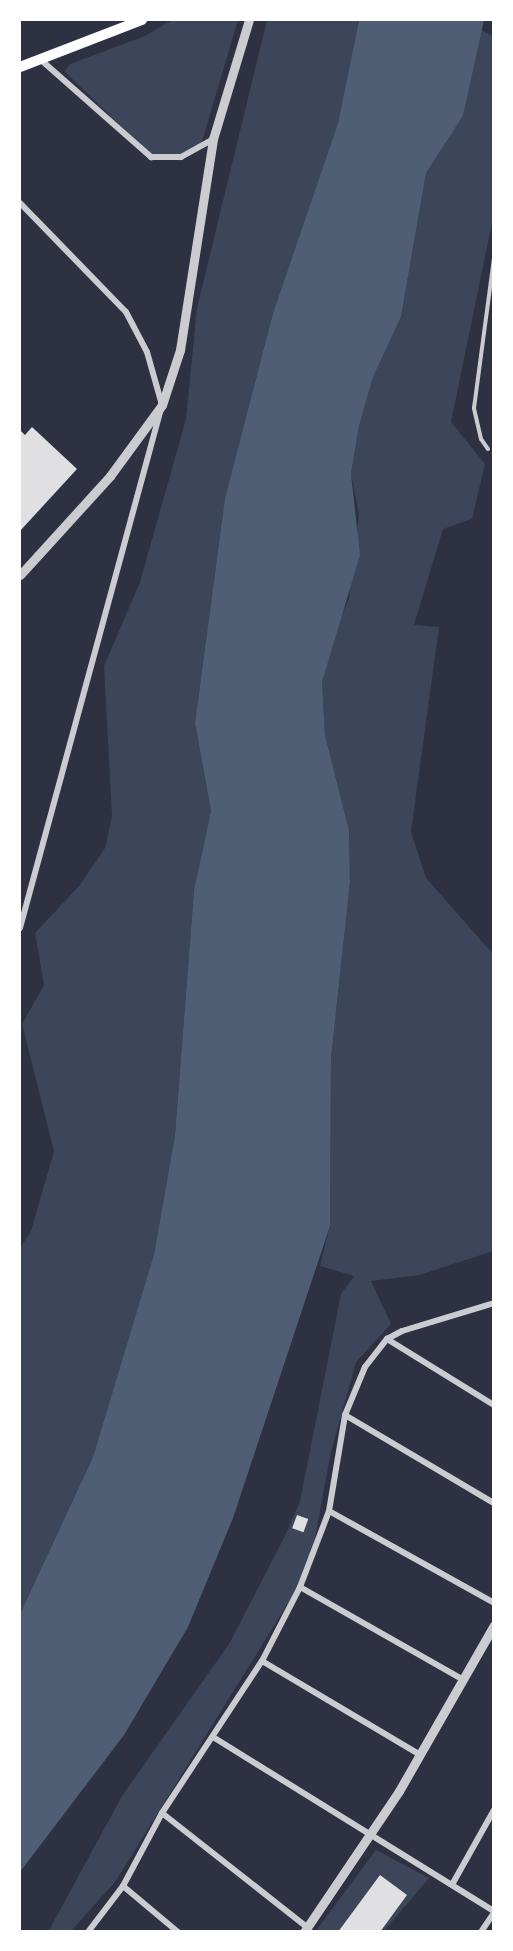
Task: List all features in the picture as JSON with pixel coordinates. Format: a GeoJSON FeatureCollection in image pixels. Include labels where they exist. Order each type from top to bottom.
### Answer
{"type":"FeatureCollection","features":[{"type":"Feature","properties":{"kind":"main road"},"geometry":{"type":"LineString","coordinates":[[20,67],[142,20]]}},
{"type":"Feature","properties":{"kind":"street"},"geometry":{"type":"LineString","coordinates":[[20,928],[162,405],[180,350],[213,139],[249,20]]}},
{"type":"Feature","properties":{"kind":"street"},"geometry":{"type":"LineString","coordinates":[[41,60],[151,157],[182,157],[213,139]]}},
{"type":"Feature","properties":{"kind":"street"},"geometry":{"type":"LineString","coordinates":[[20,203],[126,312],[147,352],[162,405]]}},
{"type":"Feature","properties":{"kind":"street"},"geometry":{"type":"LineString","coordinates":[[20,575],[110,476],[162,405]]}},
{"type":"Feature","properties":{"kind":"street"},"geometry":{"type":"LineString","coordinates":[[88,1932],[123,1886],[162,1813],[262,1661],[300,1587],[329,1511],[345,1415],[365,1367],[387,1339],[494,1303]]}},
{"type":"Feature","properties":{"kind":"street"},"geometry":{"type":"LineString","coordinates":[[387,1339],[494,1405]]}},
{"type":"Feature","properties":{"kind":"street"},"geometry":{"type":"LineString","coordinates":[[345,1415],[494,1503]]}},
{"type":"Feature","properties":{"kind":"street"},"geometry":{"type":"LineString","coordinates":[[329,1511],[494,1603]]}},
{"type":"Feature","properties":{"kind":"street"},"geometry":{"type":"LineString","coordinates":[[300,1587],[465,1681]]}},
{"type":"Feature","properties":{"kind":"street"},"geometry":{"type":"LineString","coordinates":[[162,1813],[305,1929],[420,1755],[465,1681],[494,1625]]}},
{"type":"Feature","properties":{"kind":"street"},"geometry":{"type":"LineString","coordinates":[[262,1661],[420,1755]]}},
{"type":"Feature","properties":{"kind":"street"},"geometry":{"type":"LineString","coordinates":[[213,1737],[367,1837],[453,1883],[494,1912],[481,1932]]}},
{"type":"Feature","properties":{"kind":"street"},"geometry":{"type":"LineString","coordinates":[[453,1883],[494,1810]]}},
{"type":"Feature","properties":{"kind":"street"},"geometry":{"type":"LineString","coordinates":[[123,1886],[178,1932]]}},
{"type":"Feature","properties":{"kind":"lane"},"geometry":{"type":"LineString","coordinates":[[488,449],[480,439],[474,408],[494,259]]}},
{"type":"Feature","properties":{"kind":"shaded area"},"geometry":{"type":"Polygon","coordinates":[[[172,20],[238,20],[201,145],[187,155],[152,156],[65,72],[70,64],[145,36],[172,20]]]}},
{"type":"Feature","properties":{"kind":"shaded area"},"geometry":{"type":"Polygon","coordinates":[[[267,20],[359,20],[338,123],[273,313],[225,498],[195,723],[211,811],[194,890],[175,1135],[154,1254],[93,1457],[20,1614],[20,1248],[31,1231],[54,1151],[22,1024],[44,985],[35,933],[80,885],[105,848],[112,816],[104,666],[140,582],[186,419],[197,308],[267,20]]]}},
{"type":"Feature","properties":{"kind":"shaded area"},"geometry":{"type":"Polygon","coordinates":[[[359,20],[484,20],[463,116],[426,173],[401,317],[373,377],[359,426],[351,474],[360,555],[322,682],[325,735],[349,830],[350,882],[331,1059],[330,1226],[233,1518],[188,1627],[124,1735],[20,1872],[20,1614],[93,1457],[154,1254],[175,1135],[194,890],[211,811],[195,723],[225,498],[273,313],[338,123],[359,20]]]}},
{"type":"Feature","properties":{"kind":"shaded area"},"geometry":{"type":"Polygon","coordinates":[[[481,30],[493,36],[493,218],[451,422],[485,464],[472,519],[443,529],[414,625],[439,627],[411,832],[426,878],[493,954],[493,1251],[420,1275],[371,1281],[391,1324],[356,1362],[331,1452],[312,1554],[290,1600],[115,1882],[71,1931],[48,1932],[122,1796],[229,1644],[286,1534],[300,1501],[341,1294],[354,1276],[320,1266],[330,1226],[331,1059],[350,882],[349,830],[325,735],[322,682],[331,638],[349,599],[359,514],[351,474],[359,426],[373,377],[401,317],[426,173],[463,116],[481,30]]]}},
{"type":"Feature","properties":{"kind":"shaded area"},"geometry":{"type":"Polygon","coordinates":[[[376,1850],[429,1878],[384,1931],[315,1932],[376,1850]]]}},
{"type":"Feature","properties":{"kind":"building"},"geometry":{"type":"Polygon","coordinates":[[[32,427],[77,469],[20,531],[20,430],[25,435],[32,427]]]}},
{"type":"Feature","properties":{"kind":"building"},"geometry":{"type":"Polygon","coordinates":[[[297,1515],[308,1519],[303,1532],[292,1528],[297,1515]]]}},
{"type":"Feature","properties":{"kind":"building"},"geometry":{"type":"Polygon","coordinates":[[[380,1875],[407,1895],[380,1932],[338,1932],[380,1875]]]}}]}
